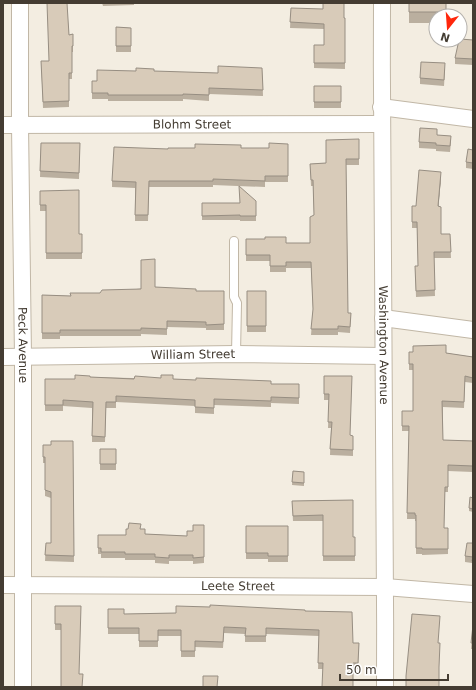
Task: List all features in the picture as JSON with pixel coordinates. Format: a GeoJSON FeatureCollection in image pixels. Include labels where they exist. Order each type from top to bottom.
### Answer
{"type":"FeatureCollection","features":[{"type":"Feature","properties":{"kind":"street","name":"Peck Avenue"},"geometry":{"type":"LineString","coordinates":[[20,3],[23,356],[22,687]]}},
{"type":"Feature","properties":{"kind":"street","name":"Washington Avenue"},"geometry":{"type":"LineString","coordinates":[[382,3],[381,107],[385,687]]}},
{"type":"Feature","properties":{"kind":"street"},"geometry":{"type":"LineString","coordinates":[[381,107],[473,119]]}},
{"type":"Feature","properties":{"kind":"street","name":"Blohm Street"},"geometry":{"type":"LineString","coordinates":[[3,125],[382,124]]}},
{"type":"Feature","properties":{"kind":"street"},"geometry":{"type":"LineString","coordinates":[[383,318],[473,330]]}},
{"type":"Feature","properties":{"kind":"street","name":"William Street"},"geometry":{"type":"LineString","coordinates":[[3,357],[236,354],[383,356]]}},
{"type":"Feature","properties":{"kind":"street","name":"Leete Street"},"geometry":{"type":"LineString","coordinates":[[3,585],[385,587],[473,594]]}},
{"type":"Feature","properties":{"kind":"lane"},"geometry":{"type":"LineString","coordinates":[[234,241],[234,297],[237,303],[236,354]]}},
{"type":"Feature","properties":{"kind":"building"},"geometry":{"type":"Polygon","coordinates":[[[47,3],[67,3],[69,35],[73,34],[72,73],[69,73],[69,101],[43,102],[41,61],[49,61],[47,3]]]}},
{"type":"Feature","properties":{"kind":"building"},"geometry":{"type":"Polygon","coordinates":[[[323,3],[344,3],[345,63],[314,63],[314,45],[324,45],[324,24],[290,22],[291,8],[323,9],[323,3]]]}},
{"type":"Feature","properties":{"kind":"building"},"geometry":{"type":"Polygon","coordinates":[[[409,3],[446,3],[446,8],[428,8],[428,12],[409,12],[409,3]]]}},
{"type":"Feature","properties":{"kind":"building"},"geometry":{"type":"Polygon","coordinates":[[[116,27],[131,28],[131,46],[116,46],[116,27]]]}},
{"type":"Feature","properties":{"kind":"building"},"geometry":{"type":"Polygon","coordinates":[[[468,40],[473,40],[473,59],[455,58],[457,48],[468,48],[468,40]]]}},
{"type":"Feature","properties":{"kind":"building"},"geometry":{"type":"Polygon","coordinates":[[[421,62],[445,63],[444,80],[420,78],[421,62]]]}},
{"type":"Feature","properties":{"kind":"building"},"geometry":{"type":"Polygon","coordinates":[[[218,66],[262,68],[263,90],[209,88],[209,95],[108,95],[108,93],[92,93],[92,81],[97,81],[97,70],[136,71],[136,68],[154,69],[154,71],[218,73],[218,66]]]}},
{"type":"Feature","properties":{"kind":"building"},"geometry":{"type":"Polygon","coordinates":[[[314,86],[341,86],[341,102],[314,102],[314,86]]]}},
{"type":"Feature","properties":{"kind":"building"},"geometry":{"type":"Polygon","coordinates":[[[420,128],[437,129],[437,135],[451,136],[450,146],[419,142],[420,128]]]}},
{"type":"Feature","properties":{"kind":"building"},"geometry":{"type":"Polygon","coordinates":[[[359,139],[359,159],[346,159],[348,313],[351,313],[350,327],[338,326],[338,329],[311,329],[313,309],[311,262],[286,262],[286,266],[270,266],[270,255],[246,255],[246,239],[286,237],[286,243],[310,243],[310,217],[314,215],[313,180],[311,180],[310,164],[326,163],[326,140],[359,139]]]}},
{"type":"Feature","properties":{"kind":"building"},"geometry":{"type":"Polygon","coordinates":[[[41,143],[80,143],[79,173],[40,171],[41,143]]]}},
{"type":"Feature","properties":{"kind":"building"},"geometry":{"type":"Polygon","coordinates":[[[269,143],[288,144],[288,176],[265,176],[265,181],[213,179],[213,181],[149,181],[148,215],[135,215],[136,182],[112,181],[114,147],[168,149],[195,148],[195,144],[241,145],[241,148],[269,148],[269,143]]]}},
{"type":"Feature","properties":{"kind":"building"},"geometry":{"type":"Polygon","coordinates":[[[468,149],[473,150],[473,163],[466,162],[468,149]]]}},
{"type":"Feature","properties":{"kind":"building"},"geometry":{"type":"Polygon","coordinates":[[[419,170],[441,172],[438,206],[441,207],[441,234],[450,234],[451,252],[434,252],[435,290],[416,291],[415,266],[418,266],[417,222],[412,222],[412,206],[416,206],[419,170]]]}},
{"type":"Feature","properties":{"kind":"building"},"geometry":{"type":"Polygon","coordinates":[[[239,186],[256,201],[256,216],[202,216],[202,203],[240,203],[239,186]]]}},
{"type":"Feature","properties":{"kind":"building"},"geometry":{"type":"Polygon","coordinates":[[[79,190],[79,234],[82,234],[82,253],[46,253],[46,205],[40,205],[40,191],[79,190]]]}},
{"type":"Feature","properties":{"kind":"building"},"geometry":{"type":"Polygon","coordinates":[[[155,259],[155,287],[196,289],[196,291],[224,291],[224,324],[206,325],[206,322],[167,321],[167,329],[141,328],[141,330],[60,330],[60,333],[42,333],[42,295],[71,296],[70,293],[100,293],[102,290],[141,289],[141,260],[155,259]]]}},
{"type":"Feature","properties":{"kind":"building"},"geometry":{"type":"Polygon","coordinates":[[[247,291],[266,291],[266,326],[247,326],[247,291]]]}},
{"type":"Feature","properties":{"kind":"building"},"geometry":{"type":"Polygon","coordinates":[[[446,345],[446,353],[473,357],[473,378],[465,376],[464,402],[442,401],[443,440],[473,441],[473,466],[448,465],[448,487],[445,487],[444,528],[448,528],[448,549],[422,549],[416,548],[416,515],[415,513],[407,513],[409,426],[402,426],[402,411],[413,411],[413,364],[409,364],[409,352],[413,352],[413,346],[446,345]]]}},
{"type":"Feature","properties":{"kind":"building"},"geometry":{"type":"Polygon","coordinates":[[[75,375],[134,379],[135,376],[161,378],[161,375],[173,375],[173,379],[196,380],[196,378],[271,381],[271,384],[299,384],[299,398],[271,397],[271,401],[214,399],[214,408],[195,407],[195,400],[116,396],[116,402],[106,402],[105,437],[92,436],[93,402],[63,400],[63,405],[45,405],[45,379],[75,379],[75,375]]]}},
{"type":"Feature","properties":{"kind":"building"},"geometry":{"type":"Polygon","coordinates":[[[324,376],[352,376],[350,435],[353,436],[353,450],[330,449],[332,422],[328,422],[329,394],[324,394],[324,376]]]}},
{"type":"Feature","properties":{"kind":"building"},"geometry":{"type":"Polygon","coordinates":[[[51,441],[73,441],[74,556],[45,555],[46,543],[51,543],[51,492],[45,490],[45,457],[43,457],[43,445],[51,445],[51,441]]]}},
{"type":"Feature","properties":{"kind":"building"},"geometry":{"type":"Polygon","coordinates":[[[100,449],[116,449],[116,464],[100,464],[100,449]]]}},
{"type":"Feature","properties":{"kind":"building"},"geometry":{"type":"Polygon","coordinates":[[[293,471],[304,472],[304,483],[292,482],[293,471]]]}},
{"type":"Feature","properties":{"kind":"building"},"geometry":{"type":"Polygon","coordinates":[[[470,497],[473,498],[473,509],[469,508],[470,497]]]}},
{"type":"Feature","properties":{"kind":"building"},"geometry":{"type":"Polygon","coordinates":[[[353,500],[353,537],[355,537],[355,556],[323,556],[323,515],[293,516],[292,501],[353,500]]]}},
{"type":"Feature","properties":{"kind":"building"},"geometry":{"type":"Polygon","coordinates":[[[129,523],[141,524],[140,529],[145,529],[145,534],[187,536],[187,531],[193,531],[193,525],[204,525],[204,557],[193,558],[193,555],[169,555],[169,558],[155,557],[155,554],[101,552],[101,548],[98,548],[98,535],[126,535],[126,529],[128,529],[129,523]]]}},
{"type":"Feature","properties":{"kind":"building"},"geometry":{"type":"Polygon","coordinates":[[[246,526],[288,526],[288,556],[268,556],[268,553],[246,553],[246,526]]]}},
{"type":"Feature","properties":{"kind":"building"},"geometry":{"type":"Polygon","coordinates":[[[467,543],[473,543],[473,557],[465,556],[467,543]]]}},
{"type":"Feature","properties":{"kind":"building"},"geometry":{"type":"Polygon","coordinates":[[[210,605],[305,611],[352,612],[353,643],[359,643],[358,663],[353,663],[353,687],[322,687],[323,663],[318,663],[319,630],[266,628],[266,636],[245,636],[246,628],[224,627],[223,642],[195,641],[195,651],[181,651],[181,630],[158,630],[158,641],[139,641],[139,628],[108,628],[108,609],[124,609],[124,614],[176,613],[176,606],[210,607],[210,605]]]}},
{"type":"Feature","properties":{"kind":"building"},"geometry":{"type":"Polygon","coordinates":[[[55,606],[81,606],[79,674],[83,674],[82,687],[61,687],[61,624],[55,624],[55,606]]]}},
{"type":"Feature","properties":{"kind":"building"},"geometry":{"type":"Polygon","coordinates":[[[412,614],[440,616],[438,643],[440,643],[439,687],[406,687],[412,614]]]}},
{"type":"Feature","properties":{"kind":"building"},"geometry":{"type":"Polygon","coordinates":[[[473,625],[473,643],[471,643],[473,625]]]}},
{"type":"Feature","properties":{"kind":"building"},"geometry":{"type":"Polygon","coordinates":[[[203,676],[218,676],[217,687],[203,687],[203,676]]]}}]}
